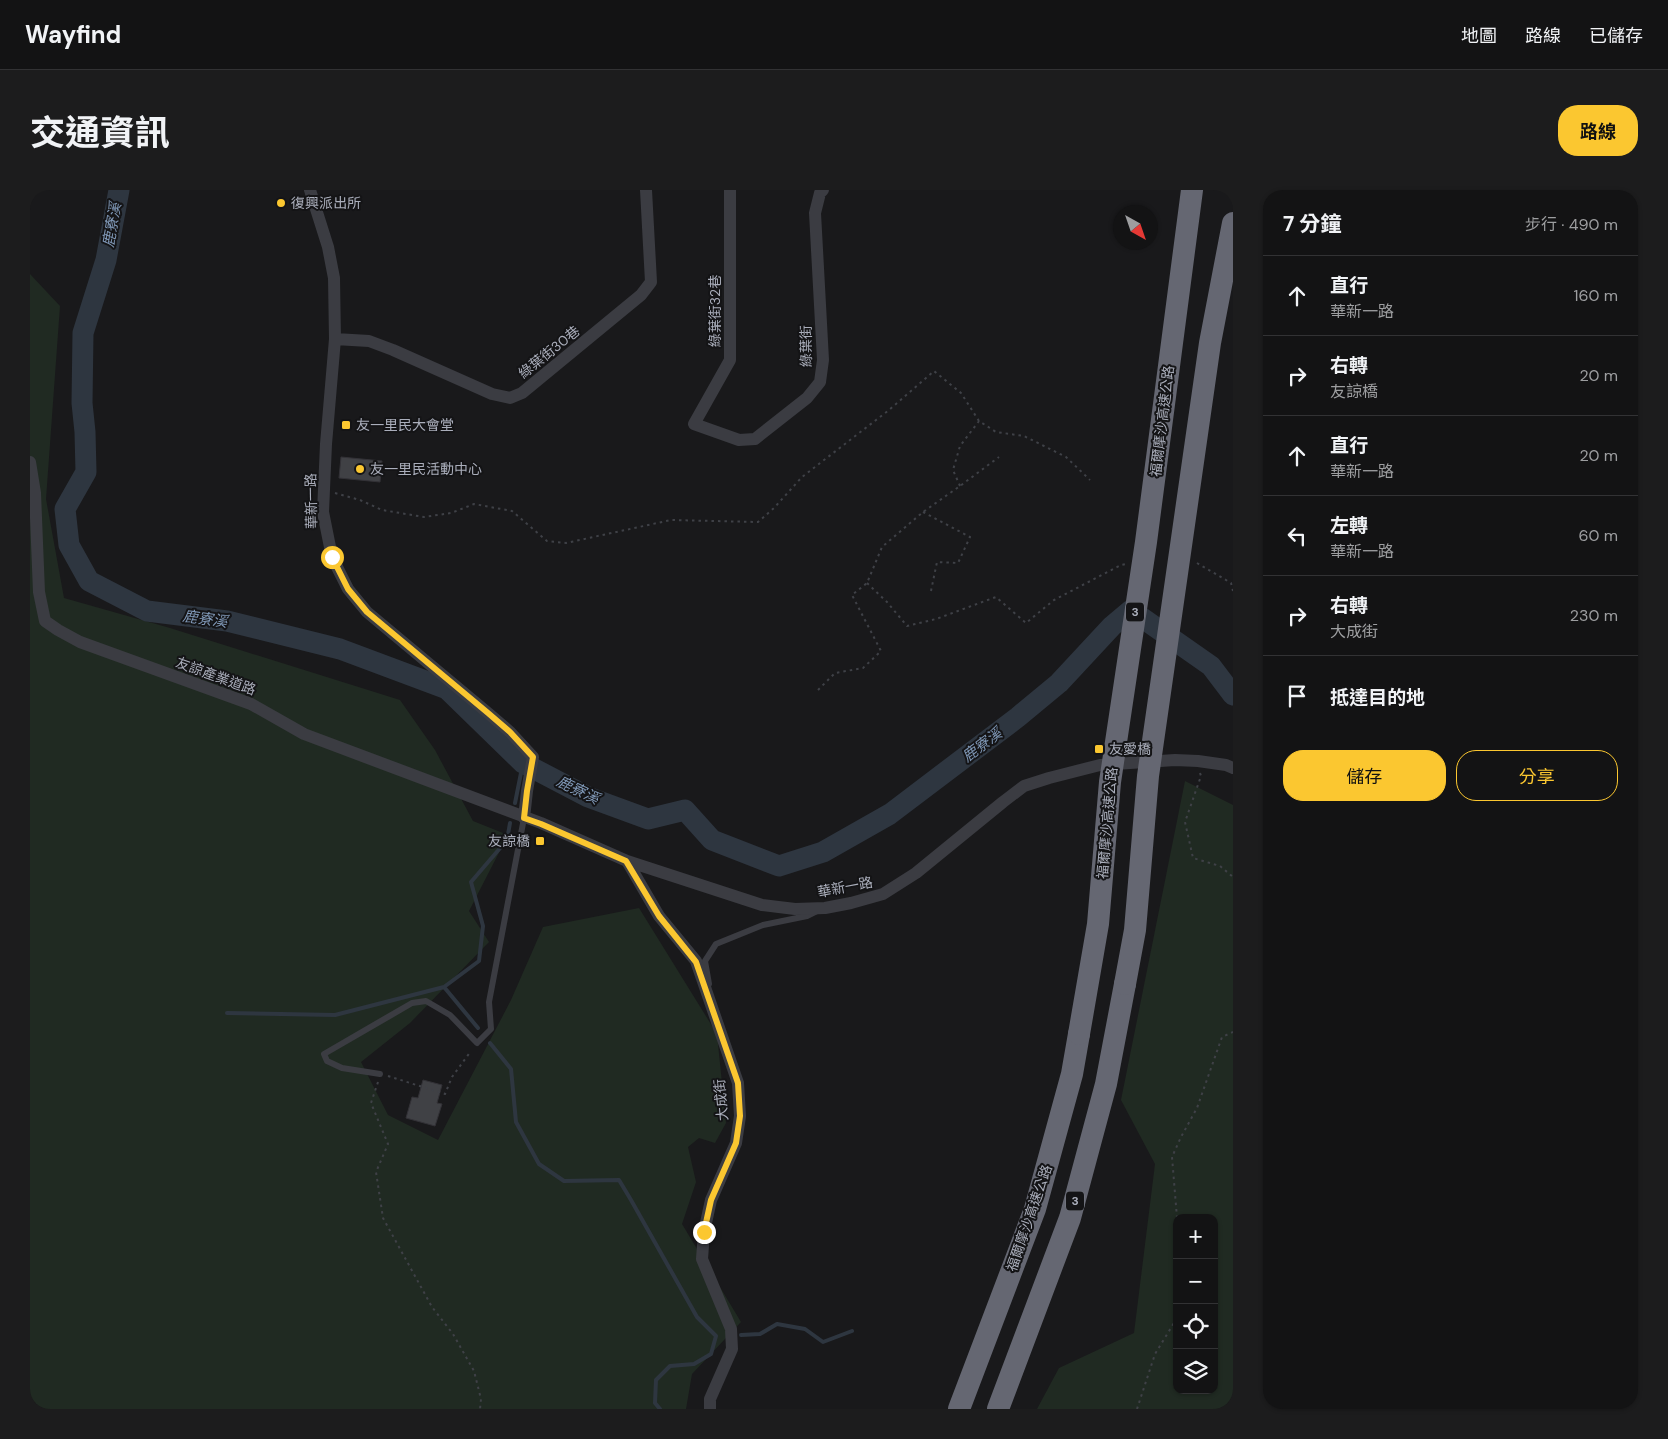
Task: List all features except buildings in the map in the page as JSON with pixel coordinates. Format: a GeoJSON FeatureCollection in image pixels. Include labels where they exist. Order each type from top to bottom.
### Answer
{"type":"FeatureCollection","features":[{"type":"Feature","properties":{"kind":"highway","name":"福爾摩沙高速公路"},"geometry":{"type":"LineString","coordinates":[[959,1409],[1035,1209],[1072,1074],[1098,924],[1110,782],[1146,542],[1192,190]]}},
{"type":"Feature","properties":{"kind":"highway","name":"3"},"geometry":{"type":"LineString","coordinates":[[998,1409],[1070,1218],[1106,1084],[1135,930],[1148,776],[1209,352],[1233,223]]}},
{"type":"Feature","properties":{"kind":"street","name":"華新一路"},"geometry":{"type":"LineString","coordinates":[[310,190],[328,247],[334,278],[335,339],[323,490],[323,512],[332,557],[348,589],[367,612],[510,732],[533,757],[524,818],[626,861],[762,905],[825,908],[883,894],[916,874],[1024,786],[1100,765],[1175,760],[1198,761],[1226,765],[1233,768]]}},
{"type":"Feature","properties":{"kind":"street","name":"綠葉街30巷"},"geometry":{"type":"LineString","coordinates":[[335,339],[369,341],[492,394],[510,398],[522,393],[641,295],[651,282],[646,190]]}},
{"type":"Feature","properties":{"kind":"street","name":"綠葉街32巷"},"geometry":{"type":"LineString","coordinates":[[694,424],[730,360],[730,190]]}},
{"type":"Feature","properties":{"kind":"street","name":"綠葉街"},"geometry":{"type":"LineString","coordinates":[[694,424],[739,440],[755,439],[807,398],[820,382],[823,360],[814,213],[823,190]]}},
{"type":"Feature","properties":{"kind":"street","name":"友諒產業道路"},"geometry":{"type":"LineString","coordinates":[[30,462],[35,493],[39,592],[46,621],[58,630],[80,642],[251,704],[304,734],[479,799],[524,818]]}},
{"type":"Feature","properties":{"kind":"street","name":"大成街"},"geometry":{"type":"LineString","coordinates":[[626,861],[659,916],[696,962],[738,1083],[740,1116],[736,1143],[711,1200],[704,1232],[702,1259],[731,1329],[732,1349],[710,1399],[710,1409]]}},
{"type":"Feature","properties":{"kind":"lane"},"geometry":{"type":"LineString","coordinates":[[380,1074],[342,1068],[327,1061],[324,1054],[412,1002],[426,1001],[450,1015],[477,1042],[491,1029],[488,1002],[524,818]]}},
{"type":"Feature","properties":{"kind":"lane"},"geometry":{"type":"LineString","coordinates":[[716,1022],[705,961],[716,944],[763,924],[807,916],[825,908]]}},
{"type":"Feature","properties":{"kind":"path"},"geometry":{"type":"LineString","coordinates":[[323,490],[360,500],[382,510],[424,517],[451,513],[474,504],[512,511],[547,541],[566,543],[671,520],[758,522],[774,508],[802,477],[888,410],[934,371],[962,393],[979,421],[996,432],[1024,436],[1066,457],[1090,480]]}},
{"type":"Feature","properties":{"kind":"path"},"geometry":{"type":"LineString","coordinates":[[960,486],[953,470],[960,446],[979,421]]}},
{"type":"Feature","properties":{"kind":"path"},"geometry":{"type":"LineString","coordinates":[[818,690],[835,673],[863,668],[881,651],[852,595],[867,583],[882,547],[923,512],[999,456]]}},
{"type":"Feature","properties":{"kind":"path"},"geometry":{"type":"LineString","coordinates":[[923,512],[970,537],[958,563],[937,562],[931,591]]}},
{"type":"Feature","properties":{"kind":"path"},"geometry":{"type":"LineString","coordinates":[[867,583],[887,602],[907,626],[936,619],[996,597],[1026,623],[1054,600],[1121,565],[1129,563]]}},
{"type":"Feature","properties":{"kind":"path"},"geometry":{"type":"LineString","coordinates":[[1197,563],[1231,583],[1233,590]]}},
{"type":"Feature","properties":{"kind":"path"},"geometry":{"type":"LineString","coordinates":[[1198,761],[1201,776],[1185,822],[1193,858],[1220,866],[1233,877]]}},
{"type":"Feature","properties":{"kind":"path"},"geometry":{"type":"LineString","coordinates":[[1177,1214],[1172,1157],[1197,1108],[1222,1037],[1233,1032]]}},
{"type":"Feature","properties":{"kind":"path"},"geometry":{"type":"LineString","coordinates":[[477,1042],[452,1077],[445,1094],[380,1074],[371,1103],[388,1144],[376,1172],[383,1218],[432,1307],[453,1334],[474,1371],[480,1399],[480,1409]]}},
{"type":"Feature","properties":{"kind":"path"},"geometry":{"type":"LineString","coordinates":[[1137,1409],[1155,1354],[1173,1325]]}},
{"type":"Feature","properties":{"kind":"shaded area"},"geometry":{"type":"Polygon","coordinates":[[[30,274],[60,306],[46,499],[64,598],[170,628],[400,700],[435,750],[473,821],[508,835],[469,911],[489,942],[410,1023],[361,1062],[388,1115],[438,1140],[511,1000],[543,927],[639,908],[717,1034],[726,1123],[715,1143],[699,1138],[688,1147],[696,1182],[682,1224],[741,1322],[692,1374],[686,1409],[30,1409],[30,274]]]}},
{"type":"Feature","properties":{"kind":"shaded area"},"geometry":{"type":"Polygon","coordinates":[[[1185,781],[1233,805],[1233,1409],[1037,1409],[1059,1368],[1134,1333],[1155,1164],[1121,1100],[1185,781]]]}},
{"type":"Feature","properties":{"kind":"waterway","name":"鹿寮溪"},"geometry":{"type":"LineString","coordinates":[[119,190],[106,260],[83,333],[82,403],[86,472],[65,509],[69,545],[89,581],[147,611],[227,621],[340,649],[447,689],[523,763],[588,797],[648,819],[685,810],[712,840],[779,866],[823,852],[890,814],[1018,717],[1059,683],[1112,626],[1131,610],[1211,666],[1233,695]]}},
{"type":"Feature","properties":{"kind":"waterway"},"geometry":{"type":"LineString","coordinates":[[515,803],[523,763]]}},
{"type":"Feature","properties":{"kind":"waterway"},"geometry":{"type":"LineString","coordinates":[[478,1028],[444,987],[479,961],[483,926],[471,882],[507,840],[510,823]]}},
{"type":"Feature","properties":{"kind":"waterway"},"geometry":{"type":"LineString","coordinates":[[227,1013],[335,1015],[444,987]]}},
{"type":"Feature","properties":{"kind":"waterway"},"geometry":{"type":"LineString","coordinates":[[490,1043],[511,1069],[516,1122],[539,1164],[564,1181],[619,1180],[697,1317],[716,1336],[711,1354],[694,1364],[670,1366],[656,1380],[655,1403],[660,1409]]}},
{"type":"Feature","properties":{"kind":"waterway"},"geometry":{"type":"LineString","coordinates":[[741,1335],[760,1334],[777,1324],[805,1329],[823,1342],[852,1331]]}},
{"type":"Feature","properties":{"kind":"place","name":"復興派出所"},"geometry":{"type":"Point","coordinates":[281,203]}},
{"type":"Feature","properties":{"kind":"place","name":"友一里民大會堂"},"geometry":{"type":"Point","coordinates":[346,425]}},
{"type":"Feature","properties":{"kind":"place","name":"友一里民活動中心"},"geometry":{"type":"Point","coordinates":[360,469]}},
{"type":"Feature","properties":{"kind":"place","name":"友愛橋"},"geometry":{"type":"Point","coordinates":[1099,749]}},
{"type":"Feature","properties":{"kind":"place","name":"友諒橋"},"geometry":{"type":"Point","coordinates":[540,841]}},
{"type":"Feature","properties":{"kind":"route"},"geometry":{"type":"LineString","coordinates":[[332,557],[348,589],[367,612],[510,732],[533,757],[524,818],[626,861],[659,916],[696,962],[738,1083],[740,1116],[736,1143],[711,1200],[704,1232]]}}]}
